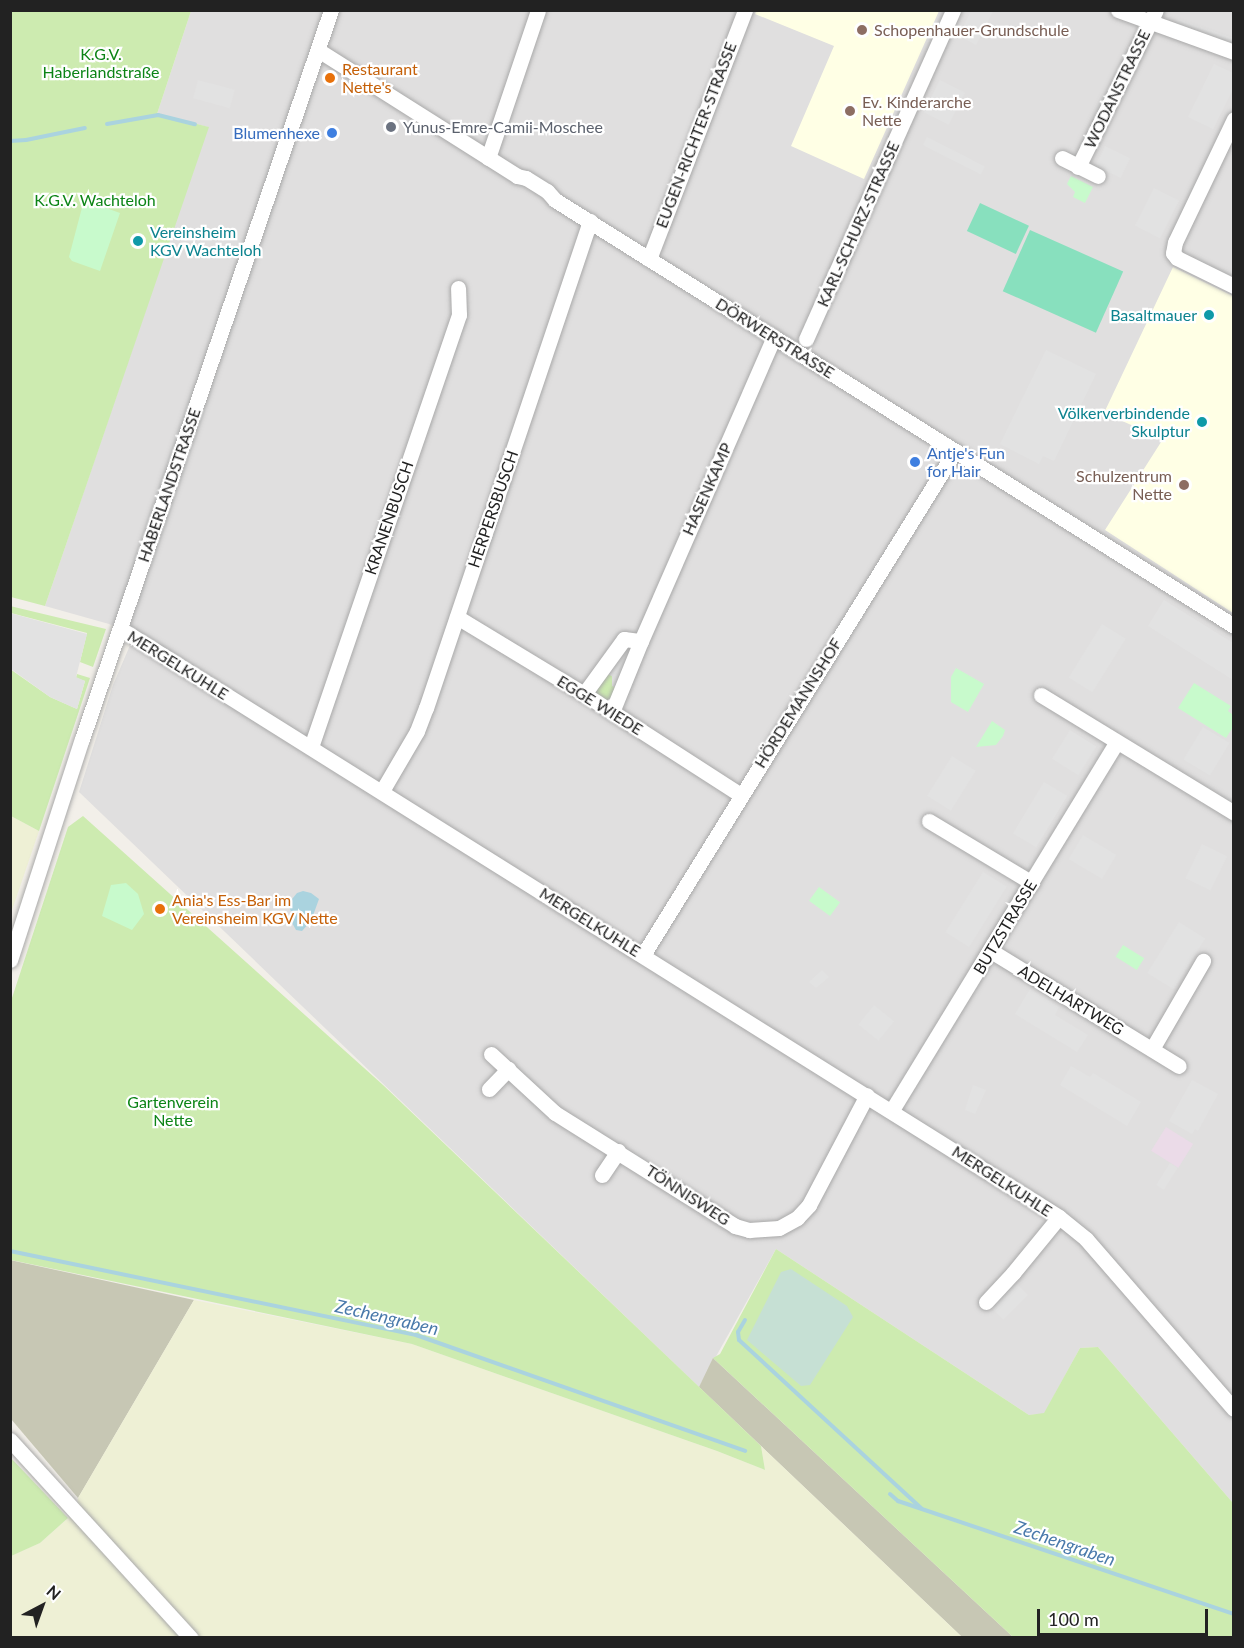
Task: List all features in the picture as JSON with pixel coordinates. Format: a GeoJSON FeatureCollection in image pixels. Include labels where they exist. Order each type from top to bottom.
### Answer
{"type":"FeatureCollection","features":[{"type":"Feature","properties":{"kind":"street","name":"HABERLANDSTRASSE"},"geometry":{"type":"LineString","coordinates":[[10,960],[331,10]]}},
{"type":"Feature","properties":{"kind":"street"},"geometry":{"type":"LineString","coordinates":[[488,158],[538,10]]}},
{"type":"Feature","properties":{"kind":"street","name":"EUGEN-RICHTER-STRASSE"},"geometry":{"type":"LineString","coordinates":[[649,259],[745,10]]}},
{"type":"Feature","properties":{"kind":"street","name":"KARL-SCHURZ-STRASSE"},"geometry":{"type":"LineString","coordinates":[[806,339],[953,10]]}},
{"type":"Feature","properties":{"kind":"street"},"geometry":{"type":"LineString","coordinates":[[1118,10],[1153,16],[1233,52]]}},
{"type":"Feature","properties":{"kind":"street","name":"WODANSTRASSE"},"geometry":{"type":"LineString","coordinates":[[1078,166],[1153,16]]}},
{"type":"Feature","properties":{"kind":"street","name":"DÖRWERSTRASSE"},"geometry":{"type":"LineString","coordinates":[[318,50],[517,176],[526,178],[547,191],[555,200],[1233,626]]}},
{"type":"Feature","properties":{"kind":"street"},"geometry":{"type":"LineString","coordinates":[[1233,119],[1175,242],[1173,253],[1177,258],[1233,286]]}},
{"type":"Feature","properties":{"kind":"street","name":"WODANSTRASSE"},"geometry":{"type":"LineString","coordinates":[[1062,159],[1098,176]]}},
{"type":"Feature","properties":{"kind":"street","name":"HERPERSBUSCH"},"geometry":{"type":"LineString","coordinates":[[382,791],[417,730],[590,221]]}},
{"type":"Feature","properties":{"kind":"street","name":"KRANENBUSCH"},"geometry":{"type":"LineString","coordinates":[[311,747],[459,315],[458,288]]}},
{"type":"Feature","properties":{"kind":"street","name":"HASENKAMP"},"geometry":{"type":"LineString","coordinates":[[612,712],[640,641],[774,337]]}},
{"type":"Feature","properties":{"kind":"street","name":"HÖRDEMANNSHOF"},"geometry":{"type":"LineString","coordinates":[[643,955],[955,451]]}},
{"type":"Feature","properties":{"kind":"street","name":"EGGE WIEDE"},"geometry":{"type":"LineString","coordinates":[[457,617],[584,694],[741,795]]}},
{"type":"Feature","properties":{"kind":"street","name":"MERGELKUHLE"},"geometry":{"type":"LineString","coordinates":[[121,629],[892,1110],[1059,1217],[1086,1239],[1233,1409]]}},
{"type":"Feature","properties":{"kind":"street"},"geometry":{"type":"LineString","coordinates":[[584,694],[624,639],[640,641]]}},
{"type":"Feature","properties":{"kind":"street"},"geometry":{"type":"LineString","coordinates":[[1041,694],[1233,813]]}},
{"type":"Feature","properties":{"kind":"street","name":"BUTZSTRASSE"},"geometry":{"type":"LineString","coordinates":[[892,1110],[1117,742]]}},
{"type":"Feature","properties":{"kind":"street"},"geometry":{"type":"LineString","coordinates":[[929,821],[1032,883]]}},
{"type":"Feature","properties":{"kind":"street","name":"ADELHARTWEG"},"geometry":{"type":"LineString","coordinates":[[991,951],[1179,1066]]}},
{"type":"Feature","properties":{"kind":"street"},"geometry":{"type":"LineString","coordinates":[[1152,1049],[1203,961]]}},
{"type":"Feature","properties":{"kind":"street","name":"TÖNNISWEG"},"geometry":{"type":"LineString","coordinates":[[491,1054],[555,1113],[735,1226],[749,1230],[778,1228],[797,1218],[808,1205],[867,1095]]}},
{"type":"Feature","properties":{"kind":"street"},"geometry":{"type":"LineString","coordinates":[[489,1089],[507,1069]]}},
{"type":"Feature","properties":{"kind":"street"},"geometry":{"type":"LineString","coordinates":[[602,1175],[618,1151]]}},
{"type":"Feature","properties":{"kind":"street","name":"MERGELKUHLE"},"geometry":{"type":"LineString","coordinates":[[986,1302],[1059,1217]]}},
{"type":"Feature","properties":{"kind":"street"},"geometry":{"type":"LineString","coordinates":[[10,1440],[191,1638]]}},
{"type":"Feature","properties":{"kind":"shaded area"},"geometry":{"type":"Polygon","coordinates":[[[191,11],[1233,11],[1233,1503],[1098,1347],[1080,1348],[1044,1414],[1029,1415],[776,1249],[699,1387],[79,792],[113,685],[131,643],[121,629],[45,606],[208,127],[157,114],[191,11]]]}},
{"type":"Feature","properties":{"kind":"shaded area"},"geometry":{"type":"Polygon","coordinates":[[[756,11],[939,11],[864,179],[791,146],[834,46],[755,14],[756,11]]]}},
{"type":"Feature","properties":{"kind":"shaded area"},"geometry":{"type":"Polygon","coordinates":[[[971,11],[993,11],[976,45],[959,36],[971,11]]]}},
{"type":"Feature","properties":{"kind":"shaded area"},"geometry":{"type":"Polygon","coordinates":[[[1178,19],[1233,38],[1233,48],[1175,27],[1178,19]]]}},
{"type":"Feature","properties":{"kind":"shaded area"},"geometry":{"type":"Polygon","coordinates":[[[1214,64],[1233,73],[1234,87],[1213,129],[1188,117],[1214,64]]]}},
{"type":"Feature","properties":{"kind":"shaded area"},"geometry":{"type":"Polygon","coordinates":[[[198,80],[235,90],[230,108],[193,98],[198,80]]]}},
{"type":"Feature","properties":{"kind":"shaded area"},"geometry":{"type":"Polygon","coordinates":[[[940,80],[965,93],[949,125],[924,112],[940,80]]]}},
{"type":"Feature","properties":{"kind":"shaded area"},"geometry":{"type":"Polygon","coordinates":[[[927,137],[985,167],[981,175],[923,145],[927,137]]]}},
{"type":"Feature","properties":{"kind":"shaded area"},"geometry":{"type":"Polygon","coordinates":[[[1105,146],[1130,158],[1121,178],[1095,166],[1105,146]]]}},
{"type":"Feature","properties":{"kind":"shaded area"},"geometry":{"type":"Polygon","coordinates":[[[1154,188],[1179,201],[1160,238],[1135,225],[1154,188]]]}},
{"type":"Feature","properties":{"kind":"shaded area","name":"Schulzentrum Nette"},"geometry":{"type":"Polygon","coordinates":[[[1173,267],[1233,296],[1233,613],[1105,530],[1163,439],[1104,413],[1173,267]]]}},
{"type":"Feature","properties":{"kind":"shaded area"},"geometry":{"type":"Polygon","coordinates":[[[1046,350],[1096,374],[1054,461],[1043,456],[1039,464],[1000,444],[1046,350]]]}},
{"type":"Feature","properties":{"kind":"shaded area"},"geometry":{"type":"Polygon","coordinates":[[[1164,600],[1233,643],[1233,680],[1148,626],[1164,600]]]}},
{"type":"Feature","properties":{"kind":"shaded area"},"geometry":{"type":"Polygon","coordinates":[[[10,613],[87,634],[76,677],[85,681],[77,709],[50,697],[11,669],[10,613]]]}},
{"type":"Feature","properties":{"kind":"shaded area"},"geometry":{"type":"Polygon","coordinates":[[[1102,624],[1126,639],[1092,692],[1069,677],[1102,624]]]}},
{"type":"Feature","properties":{"kind":"shaded area"},"geometry":{"type":"Polygon","coordinates":[[[632,642],[617,688],[612,686],[612,676],[604,672],[622,643],[632,642]]]}},
{"type":"Feature","properties":{"kind":"shaded area"},"geometry":{"type":"Polygon","coordinates":[[[1203,727],[1230,743],[1210,776],[1183,760],[1203,727]]]}},
{"type":"Feature","properties":{"kind":"shaded area"},"geometry":{"type":"Polygon","coordinates":[[[1070,730],[1096,746],[1078,775],[1052,759],[1070,730]]]}},
{"type":"Feature","properties":{"kind":"shaded area"},"geometry":{"type":"Polygon","coordinates":[[[952,756],[976,771],[951,811],[927,796],[952,756]]]}},
{"type":"Feature","properties":{"kind":"shaded area"},"geometry":{"type":"Polygon","coordinates":[[[1044,782],[1067,796],[1036,847],[1013,833],[1044,782]]]}},
{"type":"Feature","properties":{"kind":"shaded area"},"geometry":{"type":"Polygon","coordinates":[[[11,816],[39,831],[11,913],[11,816]]]}},
{"type":"Feature","properties":{"kind":"shaded area"},"geometry":{"type":"Polygon","coordinates":[[[1083,835],[1116,855],[1102,879],[1069,859],[1083,835]]]}},
{"type":"Feature","properties":{"kind":"shaded area"},"geometry":{"type":"Polygon","coordinates":[[[1202,844],[1227,856],[1211,890],[1185,878],[1202,844]]]}},
{"type":"Feature","properties":{"kind":"shaded area"},"geometry":{"type":"Polygon","coordinates":[[[983,872],[1007,887],[969,947],[945,932],[983,872]]]}},
{"type":"Feature","properties":{"kind":"shaded area"},"geometry":{"type":"Polygon","coordinates":[[[1179,922],[1205,938],[1173,989],[1147,973],[1179,922]]]}},
{"type":"Feature","properties":{"kind":"shaded area"},"geometry":{"type":"Polygon","coordinates":[[[822,970],[829,977],[816,988],[809,982],[822,970]]]}},
{"type":"Feature","properties":{"kind":"shaded area"},"geometry":{"type":"Polygon","coordinates":[[[1030,989],[1059,1007],[1055,1015],[1088,1035],[1077,1052],[1015,1014],[1030,989]]]}},
{"type":"Feature","properties":{"kind":"shaded area"},"geometry":{"type":"Polygon","coordinates":[[[874,1005],[894,1021],[878,1041],[858,1024],[874,1005]]]}},
{"type":"Feature","properties":{"kind":"shaded area"},"geometry":{"type":"Polygon","coordinates":[[[1071,1066],[1090,1077],[1093,1073],[1141,1102],[1127,1126],[1060,1085],[1071,1066]]]}},
{"type":"Feature","properties":{"kind":"shaded area"},"geometry":{"type":"Polygon","coordinates":[[[1192,1080],[1218,1094],[1198,1131],[1195,1129],[1192,1134],[1169,1121],[1192,1080]]]}},
{"type":"Feature","properties":{"kind":"shaded area"},"geometry":{"type":"Polygon","coordinates":[[[973,1085],[986,1090],[975,1114],[965,1110],[973,1085]]]}},
{"type":"Feature","properties":{"kind":"shaded area"},"geometry":{"type":"Polygon","coordinates":[[[1166,1127],[1193,1144],[1178,1168],[1151,1151],[1166,1127]]]}},
{"type":"Feature","properties":{"kind":"shaded area"},"geometry":{"type":"Polygon","coordinates":[[[1170,1163],[1178,1168],[1164,1190],[1156,1185],[1170,1163]]]}},
{"type":"Feature","properties":{"kind":"shaded area"},"geometry":{"type":"Polygon","coordinates":[[[10,1260],[194,1300],[78,1498],[11,1419],[10,1260]]]}},
{"type":"Feature","properties":{"kind":"shaded area"},"geometry":{"type":"Polygon","coordinates":[[[791,1269],[847,1306],[853,1317],[810,1385],[801,1386],[747,1340],[781,1272],[791,1269]]]}},
{"type":"Feature","properties":{"kind":"shaded area"},"geometry":{"type":"Polygon","coordinates":[[[1016,1283],[1028,1295],[1003,1320],[991,1308],[1016,1283]]]}},
{"type":"Feature","properties":{"kind":"shaded area"},"geometry":{"type":"Polygon","coordinates":[[[194,1300],[412,1344],[765,1470],[761,1446],[962,1637],[11,1637],[10,1556],[40,1543],[76,1511],[78,1498],[194,1300]]]}},
{"type":"Feature","properties":{"kind":"shaded area"},"geometry":{"type":"Polygon","coordinates":[[[713,1358],[1013,1637],[962,1637],[699,1387],[713,1358]]]}},
{"type":"Feature","properties":{"kind":"green space","name":"K.G.V. Wachteloh"},"geometry":{"type":"Polygon","coordinates":[[[10,11],[191,11],[157,114],[209,127],[45,606],[11,597],[10,11]]]}},
{"type":"Feature","properties":{"kind":"green space"},"geometry":{"type":"Polygon","coordinates":[[[1071,176],[1093,187],[1085,203],[1073,197],[1075,192],[1067,184],[1071,176]]]}},
{"type":"Feature","properties":{"kind":"green space"},"geometry":{"type":"Polygon","coordinates":[[[84,200],[120,213],[100,271],[72,261],[69,257],[84,200]]]}},
{"type":"Feature","properties":{"kind":"green space"},"geometry":{"type":"Polygon","coordinates":[[[980,203],[1029,226],[1016,254],[967,231],[980,203]]]}},
{"type":"Feature","properties":{"kind":"green space"},"geometry":{"type":"Polygon","coordinates":[[[1030,230],[1123,271],[1096,333],[1003,291],[1030,230]]]}},
{"type":"Feature","properties":{"kind":"green space"},"geometry":{"type":"Polygon","coordinates":[[[10,606],[106,629],[93,667],[80,662],[87,633],[11,613],[10,606]]]}},
{"type":"Feature","properties":{"kind":"green space"},"geometry":{"type":"Polygon","coordinates":[[[956,668],[984,684],[968,712],[951,702],[951,677],[956,668]]]}},
{"type":"Feature","properties":{"kind":"green space"},"geometry":{"type":"Polygon","coordinates":[[[10,669],[50,697],[77,709],[85,681],[76,678],[77,674],[90,678],[39,831],[11,816],[10,669]]]}},
{"type":"Feature","properties":{"kind":"green space"},"geometry":{"type":"Polygon","coordinates":[[[604,672],[612,676],[617,688],[608,701],[604,702],[594,691],[604,672]]]}},
{"type":"Feature","properties":{"kind":"green space"},"geometry":{"type":"Polygon","coordinates":[[[1194,683],[1231,706],[1228,711],[1233,715],[1233,727],[1226,738],[1178,708],[1194,683]]]}},
{"type":"Feature","properties":{"kind":"green space"},"geometry":{"type":"Polygon","coordinates":[[[992,721],[1005,730],[1003,736],[996,745],[976,747],[992,721]]]}},
{"type":"Feature","properties":{"kind":"green space","name":"Gartenverein Nette"},"geometry":{"type":"Polygon","coordinates":[[[83,816],[383,1085],[761,1446],[765,1470],[412,1344],[11,1260],[11,1001],[68,827],[83,816]]]}},
{"type":"Feature","properties":{"kind":"green space"},"geometry":{"type":"Polygon","coordinates":[[[126,883],[138,894],[144,914],[132,930],[102,916],[111,885],[126,883]]]}},
{"type":"Feature","properties":{"kind":"green space"},"geometry":{"type":"Polygon","coordinates":[[[819,887],[840,902],[830,916],[809,901],[819,887]]]}},
{"type":"Feature","properties":{"kind":"green space"},"geometry":{"type":"Polygon","coordinates":[[[1123,945],[1144,958],[1137,970],[1116,957],[1123,945]]]}},
{"type":"Feature","properties":{"kind":"green space"},"geometry":{"type":"Polygon","coordinates":[[[776,1249],[1029,1415],[1044,1413],[1080,1348],[1098,1347],[1233,1503],[1233,1637],[1013,1637],[713,1358],[720,1354],[776,1249]]]}},
{"type":"Feature","properties":{"kind":"green space"},"geometry":{"type":"Polygon","coordinates":[[[11,1458],[68,1518],[40,1543],[11,1556],[11,1458]]]}},
{"type":"Feature","properties":{"kind":"water"},"geometry":{"type":"Polygon","coordinates":[[[303,891],[319,899],[311,921],[302,931],[296,930],[291,921],[292,914],[288,904],[297,893],[303,891]]]}},
{"type":"Feature","properties":{"kind":"waterway"},"geometry":{"type":"LineString","coordinates":[[107,124],[158,115],[195,124]]}},
{"type":"Feature","properties":{"kind":"waterway"},"geometry":{"type":"LineString","coordinates":[[10,141],[85,128]]}},
{"type":"Feature","properties":{"kind":"waterway","name":"Zechengraben"},"geometry":{"type":"LineString","coordinates":[[10,1251],[416,1335],[745,1451]]}},
{"type":"Feature","properties":{"kind":"waterway"},"geometry":{"type":"LineString","coordinates":[[745,1320],[738,1332],[739,1340],[921,1508]]}},
{"type":"Feature","properties":{"kind":"waterway","name":"Zechengraben"},"geometry":{"type":"LineString","coordinates":[[890,1494],[898,1501],[1234,1614]]}},
{"type":"Feature","properties":{"kind":"place","name":"Schopenhauer-Grundschule"},"geometry":{"type":"Point","coordinates":[862,30]}},
{"type":"Feature","properties":{"kind":"place","name":"Restaurant Nette's"},"geometry":{"type":"Point","coordinates":[330,78]}},
{"type":"Feature","properties":{"kind":"place","name":"Ev. Kinderarche Nette"},"geometry":{"type":"Point","coordinates":[850,111]}},
{"type":"Feature","properties":{"kind":"place","name":"Yunus-Emre-Camii-Moschee"},"geometry":{"type":"Point","coordinates":[391,127]}},
{"type":"Feature","properties":{"kind":"place","name":"Blumenhexe"},"geometry":{"type":"Point","coordinates":[332,133]}},
{"type":"Feature","properties":{"kind":"place","name":"Vereinsheim KGV Wachteloh"},"geometry":{"type":"Point","coordinates":[138,241]}},
{"type":"Feature","properties":{"kind":"place","name":"Basaltmauer"},"geometry":{"type":"Point","coordinates":[1209,315]}},
{"type":"Feature","properties":{"kind":"place","name":"Völkerverbindende Skulptur"},"geometry":{"type":"Point","coordinates":[1202,422]}},
{"type":"Feature","properties":{"kind":"place","name":"Antje's Fun for Hair"},"geometry":{"type":"Point","coordinates":[915,462]}},
{"type":"Feature","properties":{"kind":"place","name":"Schulzentrum Nette"},"geometry":{"type":"Point","coordinates":[1184,485]}},
{"type":"Feature","properties":{"kind":"place","name":"Ania's Ess-Bar im Vereinsheim KGV Nette"},"geometry":{"type":"Point","coordinates":[160,909]}},
{"type":"Feature","properties":{"kind":"park label","name":"K.G.V. Haberlandstraße"},"geometry":{"type":"Point","coordinates":[101,63]}}]}
